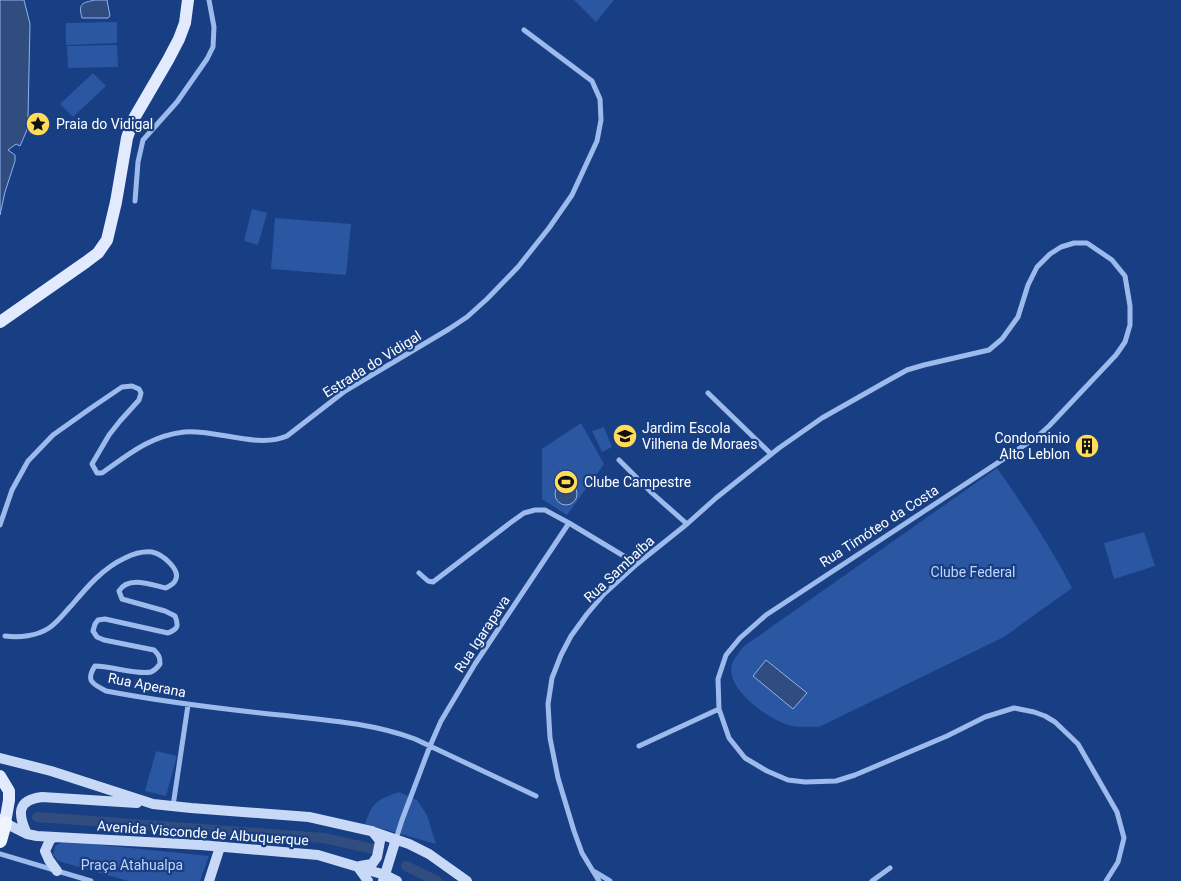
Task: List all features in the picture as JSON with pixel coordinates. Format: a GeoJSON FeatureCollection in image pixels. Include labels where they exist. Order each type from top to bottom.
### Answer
{"type":"FeatureCollection","features":[{"type":"Feature","properties":{"kind":"highway"},"geometry":{"type":"LineString","coordinates":[[0,840],[3,822]]}},
{"type":"Feature","properties":{"kind":"main road"},"geometry":{"type":"LineString","coordinates":[[0,322],[98,253],[107,240],[116,202],[126,138],[133,120],[179,39],[185,23],[188,0]]}},
{"type":"Feature","properties":{"kind":"main road","name":"Avenida Visconde de Albuquerque"},"geometry":{"type":"LineString","coordinates":[[0,758],[51,771],[153,804],[309,817],[371,831],[396,839],[429,854],[467,881]]}},
{"type":"Feature","properties":{"kind":"main road"},"geometry":{"type":"LineString","coordinates":[[0,776],[9,791],[9,800],[3,822]]}},
{"type":"Feature","properties":{"kind":"main road"},"geometry":{"type":"LineString","coordinates":[[27,834],[21,821],[22,807],[26,802],[34,798],[153,804]]}},
{"type":"Feature","properties":{"kind":"main road","name":"Avenida Visconde de Albuquerque"},"geometry":{"type":"LineString","coordinates":[[3,822],[27,834],[37,836],[220,846],[318,856],[358,867],[384,878],[397,881]]}},
{"type":"Feature","properties":{"kind":"main road"},"geometry":{"type":"LineString","coordinates":[[368,881],[358,867],[372,864],[377,857],[380,841],[371,831]]}},
{"type":"Feature","properties":{"kind":"main road"},"geometry":{"type":"LineString","coordinates":[[54,837],[50,840],[45,851],[57,871]]}},
{"type":"Feature","properties":{"kind":"main road"},"geometry":{"type":"LineString","coordinates":[[384,878],[396,839]]}},
{"type":"Feature","properties":{"kind":"main road"},"geometry":{"type":"LineString","coordinates":[[209,881],[220,846]]}},
{"type":"Feature","properties":{"kind":"street"},"geometry":{"type":"LineString","coordinates":[[136,201],[138,162],[143,140],[177,102],[207,59],[213,47],[214,27],[209,0]]}},
{"type":"Feature","properties":{"kind":"street","name":"Estrada do Vidigal"},"geometry":{"type":"LineString","coordinates":[[0,525],[12,490],[28,461],[53,435],[122,387],[132,386],[139,389],[141,393],[139,400],[104,443],[92,464],[97,473],[102,473],[144,444],[162,437],[185,432],[279,440],[298,428],[345,391],[467,317],[487,299],[518,267],[549,228],[572,195],[597,142],[600,99],[592,81],[524,30]]}},
{"type":"Feature","properties":{"kind":"street","name":"Rua Timóteo da Costa"},"geometry":{"type":"LineString","coordinates":[[771,454],[822,418],[908,370],[989,350],[1002,339],[1018,317],[1028,284],[1037,267],[1050,254],[1061,247],[1074,243],[1086,243],[1112,260],[1125,276],[1130,306],[1130,325],[1125,342],[1116,355],[1049,426],[1037,437],[766,614],[740,638],[726,655],[718,678],[719,709],[729,738],[745,758],[788,780],[805,782],[836,781],[946,736],[985,717],[1014,708],[1045,716],[1055,722],[1078,744],[1117,812],[1124,838],[1118,862],[1106,881]]}},
{"type":"Feature","properties":{"kind":"street"},"geometry":{"type":"LineString","coordinates":[[708,393],[771,454]]}},
{"type":"Feature","properties":{"kind":"street","name":"Rua Sambaíba"},"geometry":{"type":"LineString","coordinates":[[599,881],[582,853],[574,831],[558,778],[550,738],[548,704],[552,678],[561,655],[587,614],[604,594],[637,564],[771,454]]}},
{"type":"Feature","properties":{"kind":"street"},"geometry":{"type":"LineString","coordinates":[[619,460],[687,524]]}},
{"type":"Feature","properties":{"kind":"street"},"geometry":{"type":"LineString","coordinates":[[419,573],[428,581],[433,582],[510,523],[524,514],[535,510],[545,510],[637,564]]}},
{"type":"Feature","properties":{"kind":"street","name":"Rua Igarapava"},"geometry":{"type":"LineString","coordinates":[[396,839],[441,721],[475,664],[569,523]]}},
{"type":"Feature","properties":{"kind":"street","name":"Rua Aperana"},"geometry":{"type":"LineString","coordinates":[[5,636],[36,634],[48,629],[56,623],[98,576],[116,562],[138,553],[151,552],[162,556],[171,564],[176,573],[176,580],[173,584],[166,588],[129,582],[121,586],[119,591],[122,599],[165,611],[175,616],[178,622],[177,626],[175,630],[168,633],[105,619],[98,620],[93,630],[97,637],[154,650],[160,658],[160,664],[152,672],[95,666],[90,673],[92,682],[106,691],[188,705],[366,725],[397,732],[536,796]]}},
{"type":"Feature","properties":{"kind":"street"},"geometry":{"type":"LineString","coordinates":[[173,806],[188,705]]}},
{"type":"Feature","properties":{"kind":"street"},"geometry":{"type":"LineString","coordinates":[[639,746],[719,709]]}},
{"type":"Feature","properties":{"kind":"street"},"geometry":{"type":"LineString","coordinates":[[0,854],[91,881]]}},
{"type":"Feature","properties":{"kind":"street"},"geometry":{"type":"LineString","coordinates":[[872,881],[890,868]]}},
{"type":"Feature","properties":{"kind":"street"},"geometry":{"type":"LineString","coordinates":[[592,871],[610,881]]}},
{"type":"Feature","properties":{"kind":"green space"},"geometry":{"type":"Polygon","coordinates":[[[574,0],[614,0],[596,22],[574,0]]]}},
{"type":"Feature","properties":{"kind":"green space"},"geometry":{"type":"Polygon","coordinates":[[[117,22],[117,43],[66,45],[66,23],[117,22]]]}},
{"type":"Feature","properties":{"kind":"green space"},"geometry":{"type":"Polygon","coordinates":[[[117,45],[118,67],[68,68],[67,46],[117,45]]]}},
{"type":"Feature","properties":{"kind":"green space"},"geometry":{"type":"Polygon","coordinates":[[[93,73],[106,86],[73,117],[60,104],[93,73]]]}},
{"type":"Feature","properties":{"kind":"green space"},"geometry":{"type":"Polygon","coordinates":[[[252,209],[267,213],[258,245],[244,241],[252,209]]]}},
{"type":"Feature","properties":{"kind":"green space"},"geometry":{"type":"Polygon","coordinates":[[[275,218],[351,224],[346,275],[271,269],[275,218]]]}},
{"type":"Feature","properties":{"kind":"green space","name":"Clube Campestre"},"geometry":{"type":"Polygon","coordinates":[[[581,423],[604,464],[567,515],[542,499],[542,449],[581,423]]]}},
{"type":"Feature","properties":{"kind":"green space"},"geometry":{"type":"Polygon","coordinates":[[[604,427],[612,447],[602,452],[592,431],[604,427]]]}},
{"type":"Feature","properties":{"kind":"green space","name":"Clube Federal"},"geometry":{"type":"Polygon","coordinates":[[[997,468],[1046,541],[1072,588],[1004,637],[819,727],[788,725],[779,721],[759,709],[741,692],[732,674],[732,664],[743,647],[997,468]]]}},
{"type":"Feature","properties":{"kind":"green space"},"geometry":{"type":"Polygon","coordinates":[[[1144,532],[1155,566],[1114,579],[1104,543],[1144,532]]]}},
{"type":"Feature","properties":{"kind":"green space"},"geometry":{"type":"Polygon","coordinates":[[[156,751],[177,756],[166,796],[145,791],[156,751]]]}},
{"type":"Feature","properties":{"kind":"green space"},"geometry":{"type":"Polygon","coordinates":[[[399,792],[417,800],[427,815],[436,844],[365,824],[373,806],[377,802],[399,792]]]}},
{"type":"Feature","properties":{"kind":"green space","name":"Praça Atahualpa"},"geometry":{"type":"Polygon","coordinates":[[[63,841],[209,856],[200,881],[128,881],[58,861],[53,855],[55,846],[63,841]]]}},
{"type":"Feature","properties":{"kind":"shaded area"},"geometry":{"type":"Polygon","coordinates":[[[0,0],[24,0],[30,24],[27,130],[20,146],[16,144],[8,150],[15,155],[15,161],[0,215],[0,0]]]}},
{"type":"Feature","properties":{"kind":"shaded area"},"geometry":{"type":"Polygon","coordinates":[[[95,0],[107,0],[110,16],[108,18],[82,18],[82,4],[95,0]]]}},
{"type":"Feature","properties":{"kind":"shaded area"},"geometry":{"type":"Polygon","coordinates":[[[566,483],[574,486],[577,494],[574,502],[566,505],[558,502],[555,494],[558,486],[566,483]]]}},
{"type":"Feature","properties":{"kind":"shaded area"},"geometry":{"type":"Polygon","coordinates":[[[766,660],[807,693],[793,709],[753,676],[766,660]]]}},
{"type":"Feature","properties":{"kind":"waterway"},"geometry":{"type":"LineString","coordinates":[[37,817],[324,838],[373,849]]}},
{"type":"Feature","properties":{"kind":"waterway"},"geometry":{"type":"LineString","coordinates":[[406,866],[437,881]]}},
{"type":"Feature","properties":{"kind":"place","name":"Praia do Vidigal"},"geometry":{"type":"Point","coordinates":[38,124]}},
{"type":"Feature","properties":{"kind":"place","name":"Jardim Escola Vilhena de Moraes"},"geometry":{"type":"Point","coordinates":[625,436]}},
{"type":"Feature","properties":{"kind":"place","name":"Condominio Alto Leblon"},"geometry":{"type":"Point","coordinates":[1087,446]}},
{"type":"Feature","properties":{"kind":"place","name":"Clube Campestre"},"geometry":{"type":"Point","coordinates":[566,482]}}]}
